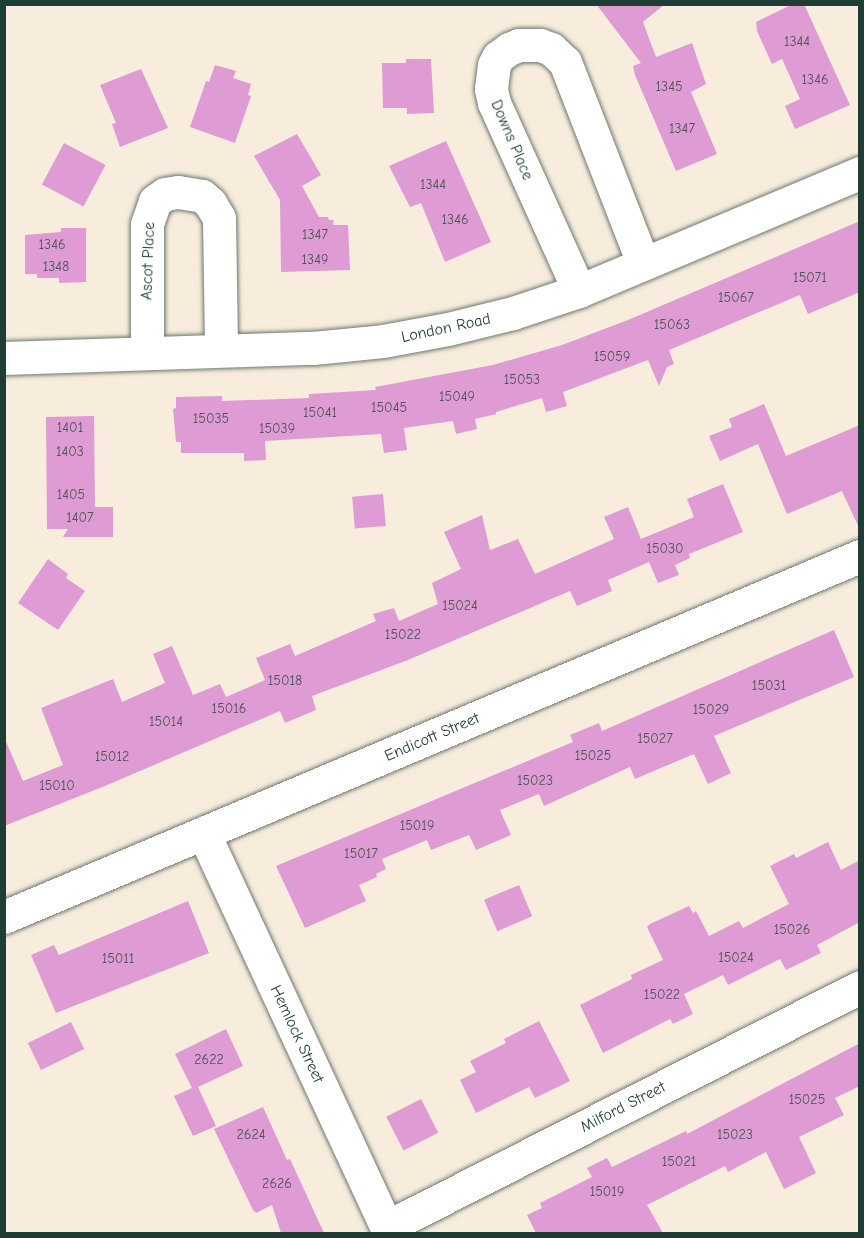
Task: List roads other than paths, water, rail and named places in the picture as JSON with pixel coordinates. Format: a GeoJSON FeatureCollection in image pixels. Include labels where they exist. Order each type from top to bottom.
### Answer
{"type":"FeatureCollection","features":[{"type":"Feature","properties":{"kind":"street","name":"Downs Place"},"geometry":{"type":"LineString","coordinates":[[579,291],[494,103],[491,89],[494,65],[498,57],[509,49],[519,45],[540,45],[551,49],[565,62],[643,263]]}},
{"type":"Feature","properties":{"kind":"street","name":"London Road"},"geometry":{"type":"LineString","coordinates":[[4,358],[221,349],[313,348],[383,341],[513,313],[579,291],[860,173]]}},
{"type":"Feature","properties":{"kind":"street","name":"Ascot Place"},"geometry":{"type":"LineString","coordinates":[[147,352],[147,224],[155,201],[165,194],[178,192],[202,196],[210,203],[219,218],[221,349]]}},
{"type":"Feature","properties":{"kind":"street","name":"Endicott Street"},"geometry":{"type":"LineString","coordinates":[[4,917],[860,556]]}},
{"type":"Feature","properties":{"kind":"street","name":"Hemlock Street"},"geometry":{"type":"LineString","coordinates":[[204,834],[388,1230]]}},
{"type":"Feature","properties":{"kind":"street","name":"Milford Street"},"geometry":{"type":"LineString","coordinates":[[388,1230],[860,987]]}}]}
